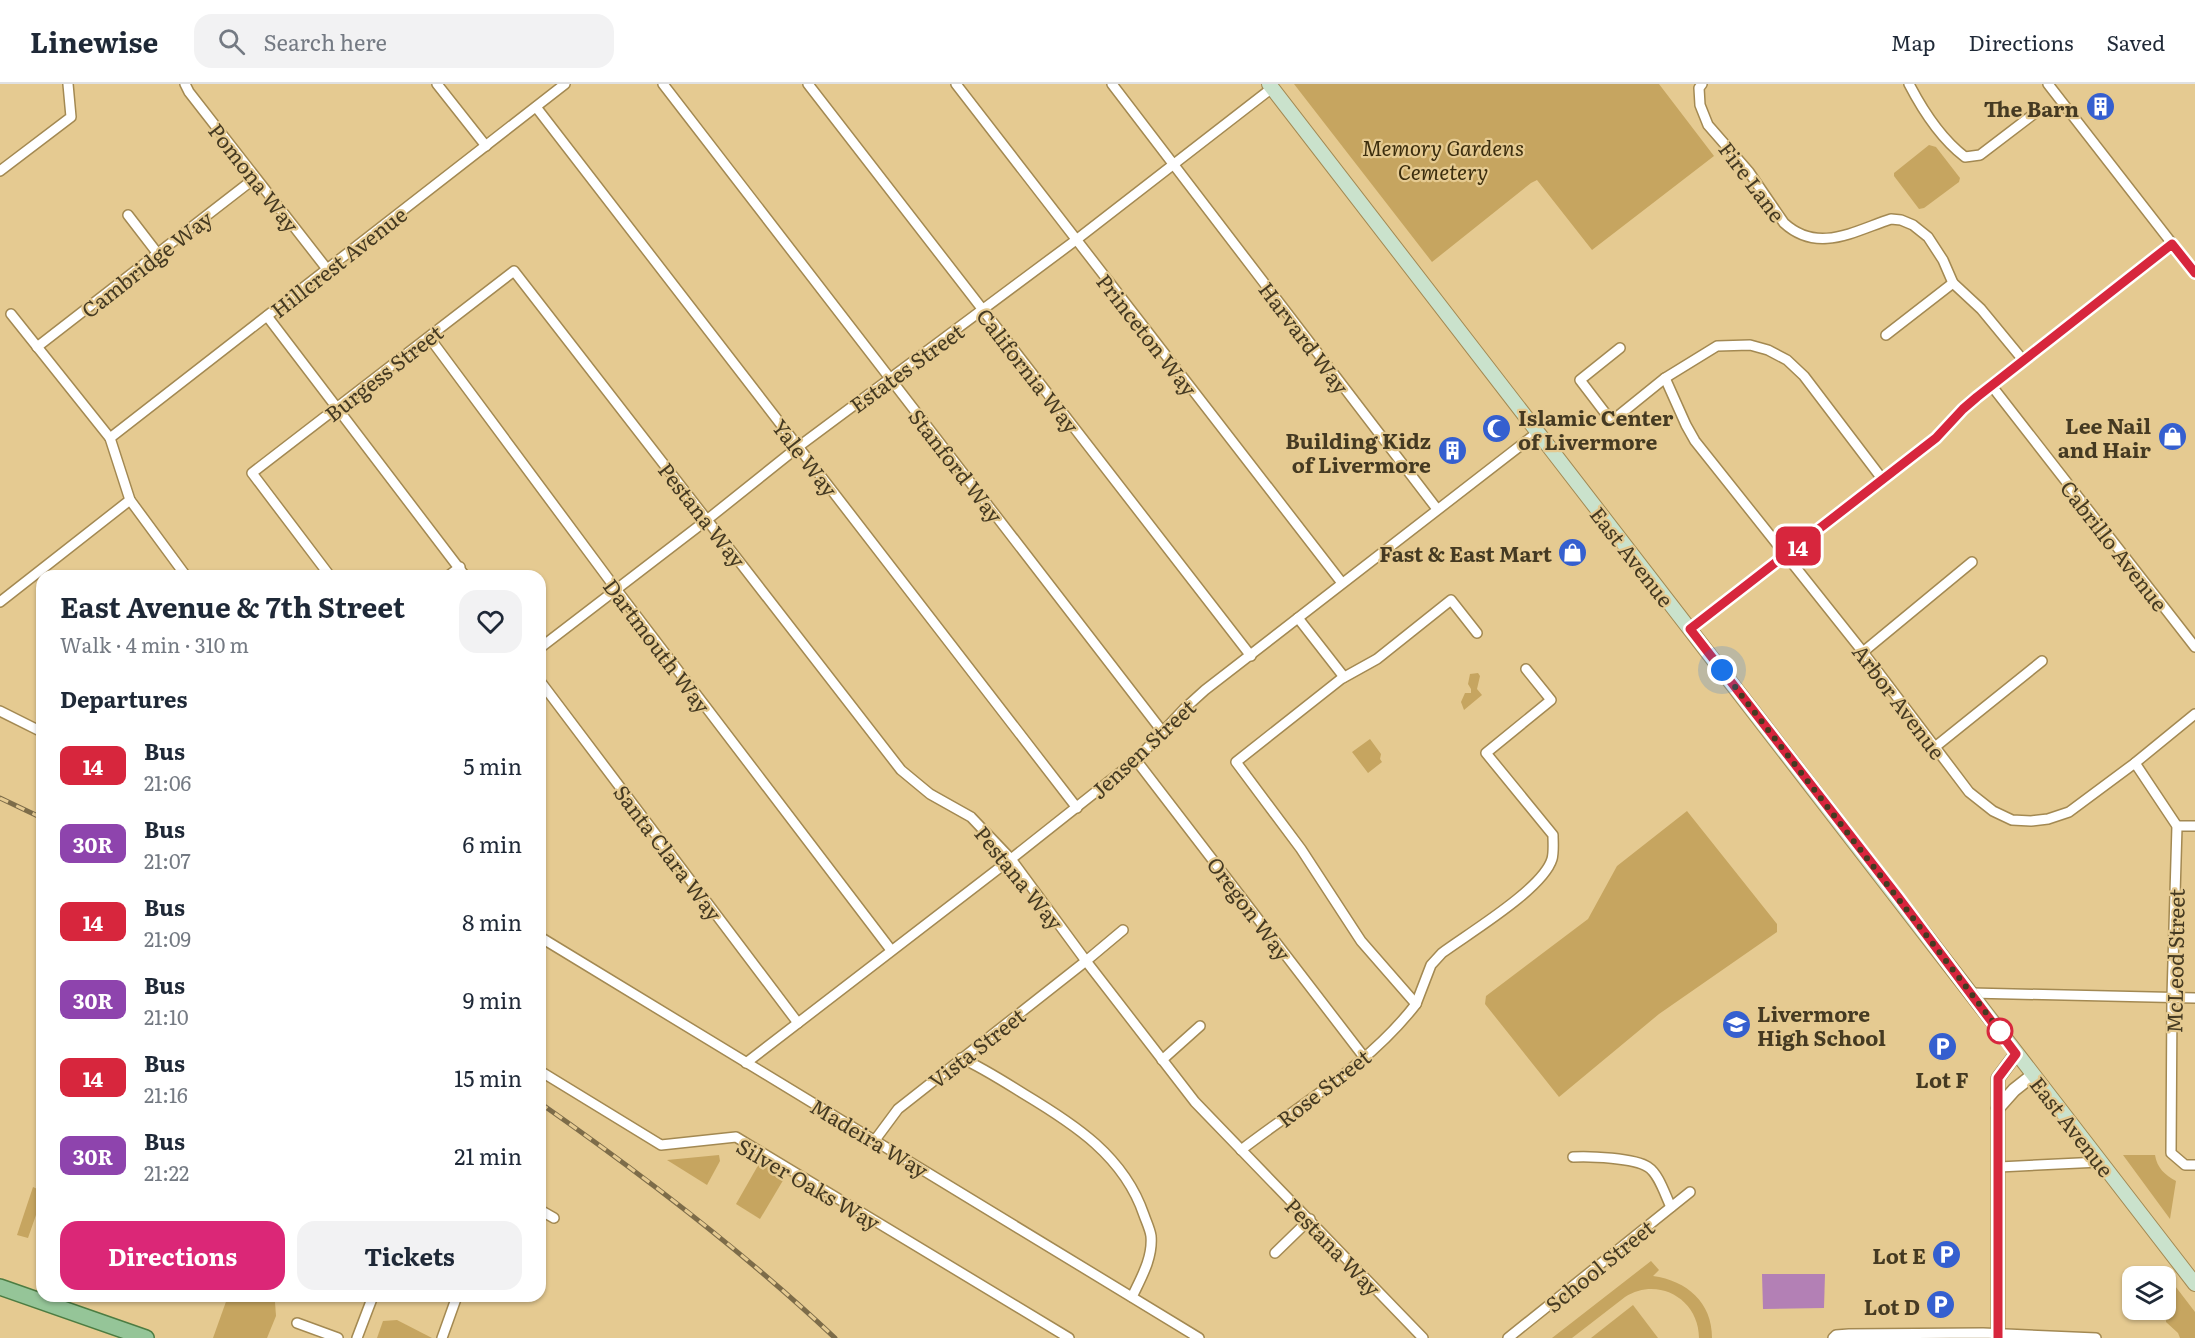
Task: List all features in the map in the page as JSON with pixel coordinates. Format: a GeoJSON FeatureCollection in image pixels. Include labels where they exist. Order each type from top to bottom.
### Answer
{"type":"FeatureCollection","features":[{"type":"Feature","properties":{"kind":"main road","name":"East Avenue"},"geometry":{"type":"LineString","coordinates":[[1270,86],[2195,1284]]}},
{"type":"Feature","properties":{"kind":"main road"},"geometry":{"type":"LineString","coordinates":[[0,1287],[36,1300]]}},
{"type":"Feature","properties":{"kind":"main road"},"geometry":{"type":"LineString","coordinates":[[43,1302],[146,1338]]}},
{"type":"Feature","properties":{"kind":"street"},"geometry":{"type":"LineString","coordinates":[[0,171],[71,117],[68,84]]}},
{"type":"Feature","properties":{"kind":"street","name":"Pomona Way"},"geometry":{"type":"LineString","coordinates":[[185,84],[189,93],[327,269]]}},
{"type":"Feature","properties":{"kind":"street"},"geometry":{"type":"LineString","coordinates":[[437,84],[486,146]]}},
{"type":"Feature","properties":{"kind":"street","name":"Hillcrest Avenue"},"geometry":{"type":"LineString","coordinates":[[110,438],[565,84]]}},
{"type":"Feature","properties":{"kind":"street","name":"Stanford Way"},"geometry":{"type":"LineString","coordinates":[[663,84],[1162,731]]}},
{"type":"Feature","properties":{"kind":"street","name":"California Way"},"geometry":{"type":"LineString","coordinates":[[808,84],[1251,656]]}},
{"type":"Feature","properties":{"kind":"street","name":"Princeton Way"},"geometry":{"type":"LineString","coordinates":[[956,84],[1342,583]]}},
{"type":"Feature","properties":{"kind":"street","name":"Harvard Way"},"geometry":{"type":"LineString","coordinates":[[1112,84],[1437,509]]}},
{"type":"Feature","properties":{"kind":"street","name":"Fire Lane"},"geometry":{"type":"LineString","coordinates":[[1702,84],[1700,105],[1708,125],[1737,156],[1784,223],[1793,231],[1818,240],[1831,239],[1891,219],[1913,225],[1928,237],[1943,260],[1953,283],[1981,309],[2023,360]]}},
{"type":"Feature","properties":{"kind":"street"},"geometry":{"type":"LineString","coordinates":[[1909,84],[1918,102],[1948,144],[1965,157],[1980,155],[2035,113]]}},
{"type":"Feature","properties":{"kind":"street"},"geometry":{"type":"LineString","coordinates":[[2048,84],[2195,273]]}},
{"type":"Feature","properties":{"kind":"street","name":"Estates Street"},"geometry":{"type":"LineString","coordinates":[[546,643],[798,447],[1076,240],[1270,86]]}},
{"type":"Feature","properties":{"kind":"street","name":"Yale Way"},"geometry":{"type":"LineString","coordinates":[[536,107],[1077,808]]}},
{"type":"Feature","properties":{"kind":"street","name":"Cambridge Way"},"geometry":{"type":"LineString","coordinates":[[37,347],[255,178]]}},
{"type":"Feature","properties":{"kind":"street"},"geometry":{"type":"LineString","coordinates":[[128,215],[158,254]]}},
{"type":"Feature","properties":{"kind":"street"},"geometry":{"type":"LineString","coordinates":[[1690,629],[1936,438],[1963,409],[2172,244]]}},
{"type":"Feature","properties":{"kind":"street","name":"Burgess Street"},"geometry":{"type":"LineString","coordinates":[[325,570],[252,473],[514,271]]}},
{"type":"Feature","properties":{"kind":"street","name":"Pestana Way"},"geometry":{"type":"LineString","coordinates":[[514,271],[901,770],[930,794],[971,817],[1011,859],[1195,1102],[1423,1338]]}},
{"type":"Feature","properties":{"kind":"street"},"geometry":{"type":"LineString","coordinates":[[1886,334],[1953,283]]}},
{"type":"Feature","properties":{"kind":"street"},"geometry":{"type":"LineString","coordinates":[[11,314],[110,438],[130,500],[182,570]]}},
{"type":"Feature","properties":{"kind":"street"},"geometry":{"type":"LineString","coordinates":[[267,316],[461,570]]}},
{"type":"Feature","properties":{"kind":"street","name":"Dartmouth Way"},"geometry":{"type":"LineString","coordinates":[[429,337],[616,589],[891,950]]}},
{"type":"Feature","properties":{"kind":"street"},"geometry":{"type":"LineString","coordinates":[[1620,348],[1580,380],[1609,418],[1618,416],[1665,378],[1717,346],[1750,345],[1768,350],[1787,360],[1804,376],[1883,480]]}},
{"type":"Feature","properties":{"kind":"street","name":"Arbor Avenue"},"geometry":{"type":"LineString","coordinates":[[1665,378],[1695,441],[1863,652],[1969,792],[1992,811],[2012,820],[2031,821],[2048,819],[2069,812],[2135,763]]}},
{"type":"Feature","properties":{"kind":"street","name":"Cabrillo Avenue"},"geometry":{"type":"LineString","coordinates":[[1991,386],[2195,647]]}},
{"type":"Feature","properties":{"kind":"street","name":"Jensen Street"},"geometry":{"type":"LineString","coordinates":[[746,1063],[1077,808],[1136,760],[1162,731],[1205,690],[1538,432]]}},
{"type":"Feature","properties":{"kind":"street"},"geometry":{"type":"LineString","coordinates":[[41,570],[130,500]]}},
{"type":"Feature","properties":{"kind":"street"},"geometry":{"type":"LineString","coordinates":[[1863,652],[1972,562]]}},
{"type":"Feature","properties":{"kind":"street"},"geometry":{"type":"LineString","coordinates":[[0,602],[36,574]]}},
{"type":"Feature","properties":{"kind":"street"},"geometry":{"type":"LineString","coordinates":[[1416,1004],[1360,940],[1301,849],[1236,762],[1344,677],[1377,659],[1450,600],[1477,633]]}},
{"type":"Feature","properties":{"kind":"street"},"geometry":{"type":"LineString","coordinates":[[1298,618],[1344,677]]}},
{"type":"Feature","properties":{"kind":"street"},"geometry":{"type":"LineString","coordinates":[[1935,747],[2042,661]]}},
{"type":"Feature","properties":{"kind":"street","name":"Rose Street"},"geometry":{"type":"LineString","coordinates":[[1241,1150],[1364,1058],[1403,1022],[1416,1004],[1431,965],[1442,953],[1528,890],[1542,876],[1552,859],[1553,835],[1486,753],[1551,700],[1526,669]]}},
{"type":"Feature","properties":{"kind":"street","name":"Santa Clara Way"},"geometry":{"type":"LineString","coordinates":[[546,689],[798,1023]]}},
{"type":"Feature","properties":{"kind":"street"},"geometry":{"type":"LineString","coordinates":[[0,711],[36,729]]}},
{"type":"Feature","properties":{"kind":"street"},"geometry":{"type":"LineString","coordinates":[[2195,714],[2135,763],[2177,826],[2195,826]]}},
{"type":"Feature","properties":{"kind":"street","name":"Oregon Way"},"geometry":{"type":"LineString","coordinates":[[1136,760],[1364,1058]]}},
{"type":"Feature","properties":{"kind":"street","name":"McLeod Street"},"geometry":{"type":"LineString","coordinates":[[2177,826],[2172,997],[2171,1153],[2190,1165]]}},
{"type":"Feature","properties":{"kind":"street","name":"Vista Street"},"geometry":{"type":"LineString","coordinates":[[875,1140],[898,1109],[1123,930]]}},
{"type":"Feature","properties":{"kind":"street","name":"Madeira Way"},"geometry":{"type":"LineString","coordinates":[[546,941],[1199,1338]]}},
{"type":"Feature","properties":{"kind":"street"},"geometry":{"type":"LineString","coordinates":[[1971,993],[2195,998]]}},
{"type":"Feature","properties":{"kind":"street"},"geometry":{"type":"LineString","coordinates":[[1162,1060],[1200,1026]]}},
{"type":"Feature","properties":{"kind":"street"},"geometry":{"type":"LineString","coordinates":[[1998,1336],[1998,1078],[2016,1054]]}},
{"type":"Feature","properties":{"kind":"street"},"geometry":{"type":"LineString","coordinates":[[961,1058],[980,1067],[1071,1123],[1112,1160],[1140,1203],[1151,1235],[1146,1269],[1132,1297]]}},
{"type":"Feature","properties":{"kind":"street","name":"Silver Oaks Way"},"geometry":{"type":"LineString","coordinates":[[546,1075],[661,1145],[736,1137],[1069,1338]]}},
{"type":"Feature","properties":{"kind":"street"},"geometry":{"type":"LineString","coordinates":[[1998,1108],[2014,1090],[2033,1075]]}},
{"type":"Feature","properties":{"kind":"street"},"geometry":{"type":"LineString","coordinates":[[1573,1157],[1589,1156],[1634,1162],[1648,1167],[1656,1177],[1671,1207]]}},
{"type":"Feature","properties":{"kind":"street"},"geometry":{"type":"LineString","coordinates":[[1999,1167],[2100,1162]]}},
{"type":"Feature","properties":{"kind":"street","name":"School Street"},"geometry":{"type":"LineString","coordinates":[[1508,1338],[1690,1192]]}},
{"type":"Feature","properties":{"kind":"street"},"geometry":{"type":"LineString","coordinates":[[546,1213],[554,1218]]}},
{"type":"Feature","properties":{"kind":"street"},"geometry":{"type":"LineString","coordinates":[[1275,1253],[1310,1220]]}},
{"type":"Feature","properties":{"kind":"street"},"geometry":{"type":"LineString","coordinates":[[357,1338],[371,1302]]}},
{"type":"Feature","properties":{"kind":"street"},"geometry":{"type":"LineString","coordinates":[[442,1338],[455,1302]]}},
{"type":"Feature","properties":{"kind":"street"},"geometry":{"type":"LineString","coordinates":[[297,1323],[338,1338]]}},
{"type":"Feature","properties":{"kind":"street"},"geometry":{"type":"LineString","coordinates":[[1833,1338],[1836,1335],[1849,1334],[2096,1338]]}},
{"type":"Feature","properties":{"kind":"green space","name":"Memory Gardens Cemetery"},"geometry":{"type":"Polygon","coordinates":[[[1294,84],[1659,84],[1714,156],[1592,250],[1537,180],[1432,262],[1294,84]]]}},
{"type":"Feature","properties":{"kind":"green space"},"geometry":{"type":"Polygon","coordinates":[[[1929,145],[1936,147],[1960,178],[1959,182],[1924,208],[1919,209],[1894,173],[1929,145]]]}},
{"type":"Feature","properties":{"kind":"green space"},"geometry":{"type":"Polygon","coordinates":[[[1478,673],[1480,676],[1477,689],[1482,695],[1464,710],[1461,702],[1465,693],[1471,693],[1468,684],[1470,674],[1478,673]]]}},
{"type":"Feature","properties":{"kind":"green space"},"geometry":{"type":"Polygon","coordinates":[[[1370,739],[1381,754],[1382,762],[1368,773],[1352,752],[1370,739]]]}},
{"type":"Feature","properties":{"kind":"green space"},"geometry":{"type":"Polygon","coordinates":[[[1687,811],[1777,924],[1777,932],[1659,1014],[1559,1097],[1485,1004],[1486,996],[1588,919],[1617,866],[1687,811]]]}},
{"type":"Feature","properties":{"kind":"green space"},"geometry":{"type":"Polygon","coordinates":[[[719,1155],[720,1161],[707,1185],[667,1160],[719,1155]]]}},
{"type":"Feature","properties":{"kind":"green space"},"geometry":{"type":"Polygon","coordinates":[[[2123,1155],[2155,1155],[2162,1171],[2176,1181],[2170,1219],[2123,1155]]]}},
{"type":"Feature","properties":{"kind":"green space"},"geometry":{"type":"Polygon","coordinates":[[[760,1162],[785,1177],[760,1219],[736,1204],[760,1162]]]}},
{"type":"Feature","properties":{"kind":"green space"},"geometry":{"type":"Polygon","coordinates":[[[33,1187],[36,1188],[36,1215],[28,1238],[17,1235],[33,1187]]]}},
{"type":"Feature","properties":{"kind":"green space"},"geometry":{"type":"Polygon","coordinates":[[[1651,1261],[1659,1270],[1653,1276],[1677,1283],[1695,1295],[1708,1314],[1712,1338],[1699,1338],[1692,1312],[1684,1302],[1663,1290],[1650,1289],[1625,1297],[1572,1338],[1552,1338],[1651,1261]]]}},
{"type":"Feature","properties":{"kind":"green space"},"geometry":{"type":"Polygon","coordinates":[[[2176,1287],[2195,1312],[2195,1338],[2180,1338],[2166,1320],[2176,1320],[2176,1287]]]}},
{"type":"Feature","properties":{"kind":"green space"},"geometry":{"type":"Polygon","coordinates":[[[226,1302],[275,1302],[276,1316],[267,1338],[213,1338],[226,1302]]]}},
{"type":"Feature","properties":{"kind":"green space"},"geometry":{"type":"Polygon","coordinates":[[[1633,1305],[1658,1338],[1591,1338],[1633,1305]]]}},
{"type":"Feature","properties":{"kind":"green space"},"geometry":{"type":"Polygon","coordinates":[[[397,1320],[432,1338],[377,1338],[383,1321],[397,1320]]]}},
{"type":"Feature","properties":{"kind":"shaded area"},"geometry":{"type":"Polygon","coordinates":[[[1762,1274],[1825,1274],[1824,1308],[1763,1309],[1762,1274]]]}},
{"type":"Feature","properties":{"kind":"railway"},"geometry":{"type":"LineString","coordinates":[[0,798],[36,815]]}},
{"type":"Feature","properties":{"kind":"railway"},"geometry":{"type":"LineString","coordinates":[[546,1107],[692,1215],[765,1275],[835,1338]]}},
{"type":"Feature","properties":{"kind":"bus line","name":"14"},"geometry":{"type":"LineString","coordinates":[[1998,1338],[1998,1078],[2016,1054],[1898,897],[1690,629],[1936,438],[1977,397],[2172,244],[2195,273]]}},
{"type":"Feature","properties":{"kind":"place","name":"The Barn"},"geometry":{"type":"Point","coordinates":[2100,107]}},
{"type":"Feature","properties":{"kind":"place","name":"Islamic Center of Livermore"},"geometry":{"type":"Point","coordinates":[1497,428]}},
{"type":"Feature","properties":{"kind":"place","name":"Lee Nail and Hair"},"geometry":{"type":"Point","coordinates":[2172,436]}},
{"type":"Feature","properties":{"kind":"place","name":"Building Kidz of Livermore"},"geometry":{"type":"Point","coordinates":[1452,451]}},
{"type":"Feature","properties":{"kind":"place","name":"Fast & East Mart"},"geometry":{"type":"Point","coordinates":[1573,552]}},
{"type":"Feature","properties":{"kind":"place","name":"Livermore High School"},"geometry":{"type":"Point","coordinates":[1736,1024]}},
{"type":"Feature","properties":{"kind":"place","name":"Lot F"},"geometry":{"type":"Point","coordinates":[1942,1047]}},
{"type":"Feature","properties":{"kind":"place","name":"Lot E"},"geometry":{"type":"Point","coordinates":[1947,1254]}},
{"type":"Feature","properties":{"kind":"place","name":"Lot D"},"geometry":{"type":"Point","coordinates":[1941,1305]}},
{"type":"Feature","properties":{"kind":"route"},"geometry":{"type":"LineString","coordinates":[[1722,670],[2000,1031]]}}]}
